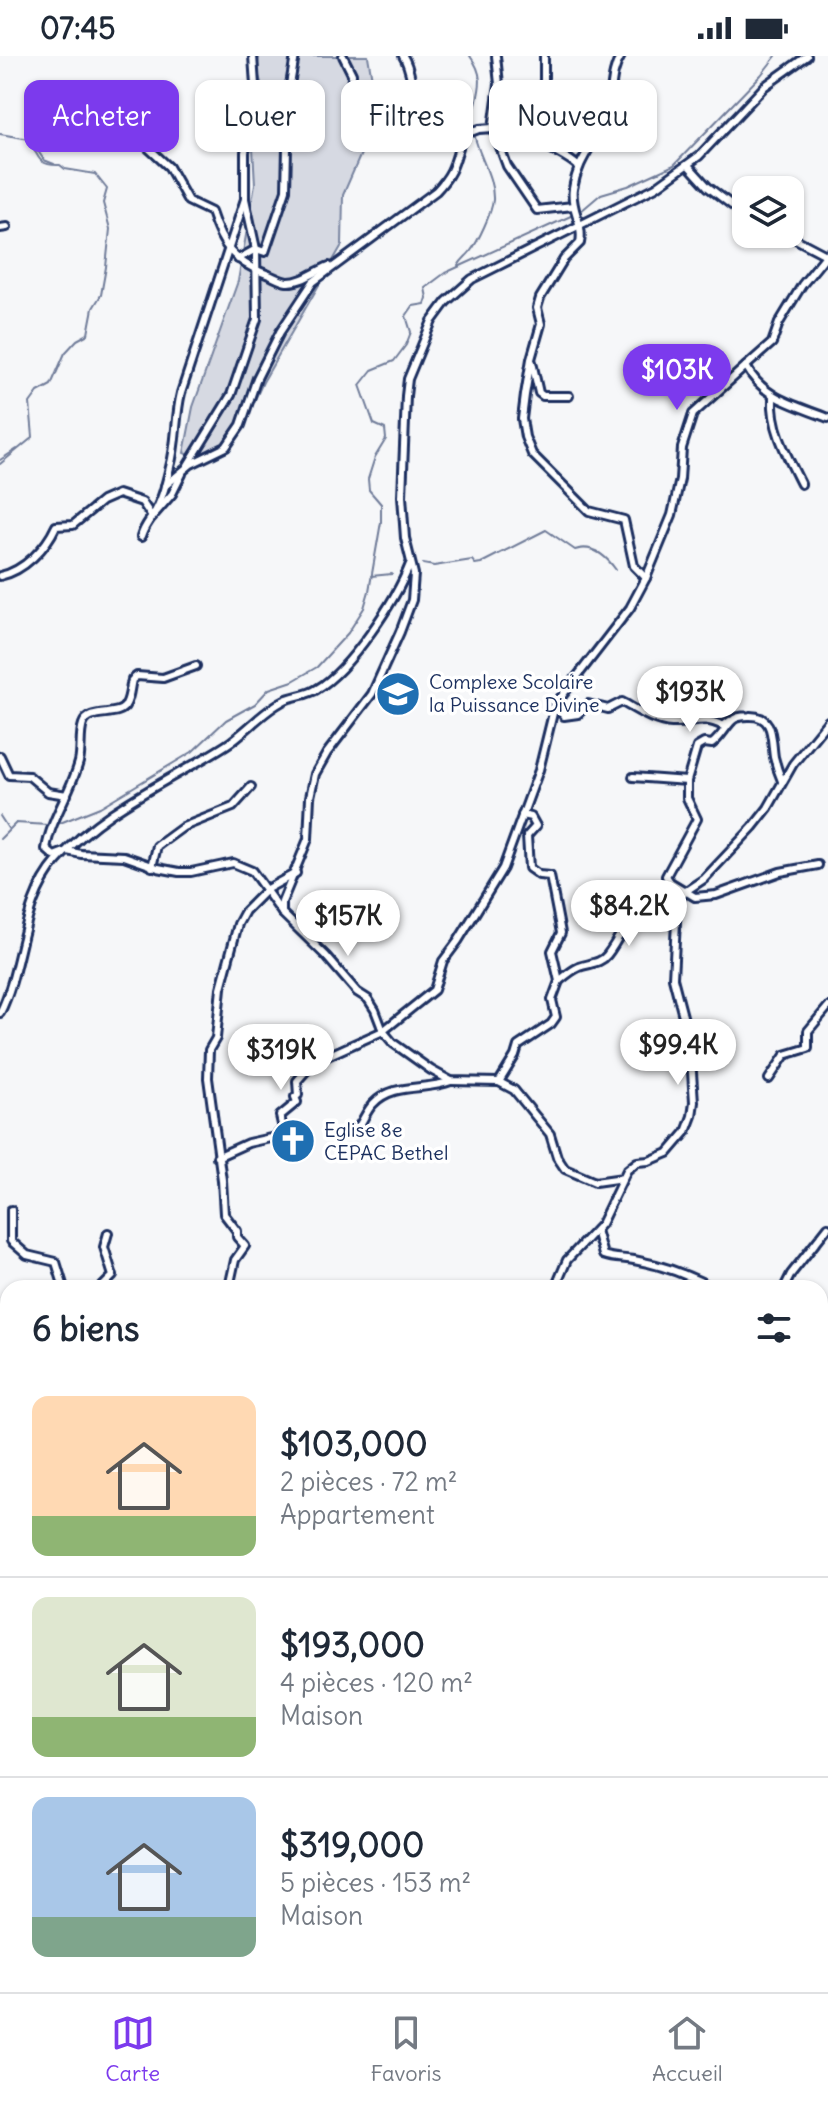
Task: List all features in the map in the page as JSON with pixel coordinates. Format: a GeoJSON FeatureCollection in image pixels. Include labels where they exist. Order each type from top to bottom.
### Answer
{"type":"FeatureCollection","features":[{"type":"Feature","properties":{"kind":"street"},"geometry":{"type":"LineString","coordinates":[[141,537],[145,524],[172,494],[183,471],[221,413],[242,365],[257,319],[256,249],[245,199],[245,152],[255,118],[253,56]]}},
{"type":"Feature","properties":{"kind":"street"},"geometry":{"type":"LineString","coordinates":[[238,259],[256,249],[265,252],[286,190],[287,148],[283,125],[295,56]]}},
{"type":"Feature","properties":{"kind":"street"},"geometry":{"type":"LineString","coordinates":[[343,56],[352,80]]}},
{"type":"Feature","properties":{"kind":"street"},"geometry":{"type":"LineString","coordinates":[[403,56],[412,80]]}},
{"type":"Feature","properties":{"kind":"street"},"geometry":{"type":"LineString","coordinates":[[496,56],[499,80]]}},
{"type":"Feature","properties":{"kind":"street"},"geometry":{"type":"LineString","coordinates":[[544,56],[544,81],[535,100],[536,137],[548,150],[561,154],[579,167]]}},
{"type":"Feature","properties":{"kind":"street"},"geometry":{"type":"LineString","coordinates":[[621,56],[613,72],[604,122],[581,158],[573,190],[573,206],[581,223],[580,243],[564,259],[537,308],[541,324],[531,359],[522,419],[532,454],[589,511],[624,520],[634,566],[646,578]]}},
{"type":"Feature","properties":{"kind":"street"},"geometry":{"type":"LineString","coordinates":[[282,913],[282,902],[308,839],[310,797],[315,774],[327,753],[372,694],[408,615],[414,574],[405,538],[402,496],[406,396],[408,379],[432,321],[446,302],[472,279],[656,187],[688,165],[765,86],[807,56]]}},
{"type":"Feature","properties":{"kind":"street"},"geometry":{"type":"LineString","coordinates":[[153,152],[169,167],[188,201],[211,212],[220,239],[229,251],[255,270],[286,282],[300,280],[338,261]]}},
{"type":"Feature","properties":{"kind":"street"},"geometry":{"type":"LineString","coordinates":[[165,486],[200,459],[226,447],[241,425],[257,378],[292,311],[313,282],[436,191],[450,177],[459,152]]}},
{"type":"Feature","properties":{"kind":"street"},"geometry":{"type":"LineString","coordinates":[[502,152],[507,166],[537,210],[573,206]]}},
{"type":"Feature","properties":{"kind":"street"},"geometry":{"type":"LineString","coordinates":[[688,165],[708,187],[732,205]]}},
{"type":"Feature","properties":{"kind":"street"},"geometry":{"type":"LineString","coordinates":[[152,517],[172,464],[175,415],[181,393],[245,199]]}},
{"type":"Feature","properties":{"kind":"street"},"geometry":{"type":"LineString","coordinates":[[217,1157],[248,1143],[275,1137],[283,1129],[280,1116],[297,1102],[297,1081],[314,1062],[383,1031],[434,990],[443,961],[503,868],[539,770],[555,705],[630,608],[646,578],[672,515],[680,479],[682,448],[693,414],[772,343],[779,323],[802,285],[827,254],[804,243]]}},
{"type":"Feature","properties":{"kind":"street"},"geometry":{"type":"LineString","coordinates":[[531,359],[539,393],[543,396],[569,396]]}},
{"type":"Feature","properties":{"kind":"street"},"geometry":{"type":"LineString","coordinates":[[746,366],[753,380],[773,397],[828,418]]}},
{"type":"Feature","properties":{"kind":"street"},"geometry":{"type":"LineString","coordinates":[[773,397],[772,410],[784,451],[801,484]]}},
{"type":"Feature","properties":{"kind":"street"},"geometry":{"type":"LineString","coordinates":[[0,576],[19,570],[49,540],[56,526],[73,525],[102,501],[118,494],[142,502],[152,517]]}},
{"type":"Feature","properties":{"kind":"street"},"geometry":{"type":"LineString","coordinates":[[0,1013],[13,981],[29,917],[55,863],[94,824],[230,743],[283,701],[307,694],[334,676],[399,590],[410,564]]}},
{"type":"Feature","properties":{"kind":"street"},"geometry":{"type":"LineString","coordinates":[[196,666],[163,678],[137,676],[132,680],[122,710],[89,718],[83,724],[79,762],[64,805],[53,821],[46,849],[54,856],[67,851],[124,856],[152,867],[191,872],[233,863],[252,871],[282,913],[357,992],[368,999],[383,1031],[406,1054],[451,1081]]}},
{"type":"Feature","properties":{"kind":"street"},"geometry":{"type":"LineString","coordinates":[[555,705],[564,716],[578,714],[588,704],[608,709],[622,702],[654,719],[671,723],[708,718],[723,726],[733,719],[760,716],[769,723],[772,731],[774,759],[782,781]]}},
{"type":"Feature","properties":{"kind":"street"},"geometry":{"type":"LineString","coordinates":[[733,719],[716,741],[697,747],[687,781],[687,798],[697,819],[666,876],[670,882],[695,897],[716,895],[780,872],[818,865]]}},
{"type":"Feature","properties":{"kind":"street"},"geometry":{"type":"LineString","coordinates":[[558,1280],[567,1260],[596,1230],[632,1165],[668,1153],[686,1132],[692,1116],[690,1043],[673,978],[677,903],[753,827],[768,808],[782,781],[828,721]]}},
{"type":"Feature","properties":{"kind":"street"},"geometry":{"type":"LineString","coordinates":[[0,756],[9,775],[29,776],[48,792],[67,795]]}},
{"type":"Feature","properties":{"kind":"street"},"geometry":{"type":"LineString","coordinates":[[633,777],[687,781]]}},
{"type":"Feature","properties":{"kind":"street"},"geometry":{"type":"LineString","coordinates":[[152,867],[157,846],[183,827],[233,807],[251,787]]}},
{"type":"Feature","properties":{"kind":"street"},"geometry":{"type":"LineString","coordinates":[[499,1082],[507,1072],[518,1046],[551,1024],[556,1017],[552,1000],[559,981],[552,951],[561,933],[559,914],[552,895],[550,876],[539,875],[529,868],[527,836],[536,826],[531,817],[522,815]]}},
{"type":"Feature","properties":{"kind":"street"},"geometry":{"type":"LineString","coordinates":[[230,1280],[235,1260],[245,1246],[224,1214],[208,1078],[209,1050],[216,1038],[221,988],[238,924],[245,911],[267,889],[296,873]]}},
{"type":"Feature","properties":{"kind":"street"},"geometry":{"type":"LineString","coordinates":[[559,981],[579,967],[606,958],[641,897],[651,889],[670,882]]}},
{"type":"Feature","properties":{"kind":"street"},"geometry":{"type":"LineString","coordinates":[[769,1079],[785,1055],[808,1048],[808,1031],[828,1007]]}},
{"type":"Feature","properties":{"kind":"street"},"geometry":{"type":"LineString","coordinates":[[359,1126],[371,1105],[402,1089],[451,1081],[499,1082],[526,1101],[550,1134],[557,1157],[565,1169],[595,1182],[623,1178]]}},
{"type":"Feature","properties":{"kind":"street"},"geometry":{"type":"LineString","coordinates":[[11,1210],[11,1241],[27,1255],[56,1262],[62,1280]]}},
{"type":"Feature","properties":{"kind":"street"},"geometry":{"type":"LineString","coordinates":[[788,1280],[828,1227]]}},
{"type":"Feature","properties":{"kind":"street"},"geometry":{"type":"LineString","coordinates":[[596,1230],[603,1255],[614,1259],[632,1259],[699,1280]]}},
{"type":"Feature","properties":{"kind":"street"},"geometry":{"type":"LineString","coordinates":[[108,1233],[104,1247],[113,1276],[109,1280]]}},
{"type":"Feature","properties":{"kind":"shaded area"},"geometry":{"type":"Polygon","coordinates":[[[259,56],[368,56],[372,80],[341,80],[341,152],[362,152],[343,195],[342,245],[263,382],[247,417],[224,445],[195,458],[184,453],[193,407],[238,281],[255,184],[253,152],[325,152],[325,80],[260,80],[257,70],[259,56]]]}},
{"type":"Feature","properties":{"kind":"waterway"},"geometry":{"type":"LineString","coordinates":[[458,266],[477,241],[493,200],[491,181],[474,136],[473,117],[480,83],[470,56]]}},
{"type":"Feature","properties":{"kind":"waterway"},"geometry":{"type":"LineString","coordinates":[[581,211],[601,194],[628,186],[674,165],[776,56]]}},
{"type":"Feature","properties":{"kind":"waterway"},"geometry":{"type":"LineString","coordinates":[[0,134],[29,139],[40,159],[47,164],[95,174],[107,189],[103,203],[110,229],[101,295],[93,308],[88,334],[65,353],[51,385],[38,392],[30,403],[33,437],[0,464]]}},
{"type":"Feature","properties":{"kind":"waterway"},"geometry":{"type":"LineString","coordinates":[[39,152],[44,160],[54,164]]}},
{"type":"Feature","properties":{"kind":"waterway"},"geometry":{"type":"LineString","coordinates":[[55,825],[100,807],[192,752],[226,720],[255,704],[269,689],[293,681],[317,667],[348,633],[364,608],[369,591],[381,522],[381,504],[369,490],[368,479],[375,457],[386,439],[385,429],[374,424],[360,385],[372,370],[394,361],[406,345],[411,332],[406,316],[413,306],[425,304],[425,288],[445,273],[573,215]]}},
{"type":"Feature","properties":{"kind":"waterway"},"geometry":{"type":"LineString","coordinates":[[0,460],[17,449]]}},
{"type":"Feature","properties":{"kind":"waterway"},"geometry":{"type":"LineString","coordinates":[[423,564],[434,566],[472,560],[475,564],[481,563],[546,530],[575,550],[598,552],[616,570]]}},
{"type":"Feature","properties":{"kind":"waterway"},"geometry":{"type":"LineString","coordinates":[[371,576],[392,574]]}},
{"type":"Feature","properties":{"kind":"waterway"},"geometry":{"type":"LineString","coordinates":[[0,816],[9,830]]}},
{"type":"Feature","properties":{"kind":"waterway"},"geometry":{"type":"LineString","coordinates":[[0,839],[16,823],[48,825]]}},
{"type":"Feature","properties":{"kind":"place","name":"Complexe Scolaire la Puissance Divine"},"geometry":{"type":"Point","coordinates":[398,694]}},
{"type":"Feature","properties":{"kind":"place","name":"Eglise 8e CEPAC Bethel"},"geometry":{"type":"Point","coordinates":[293,1141]}}]}
